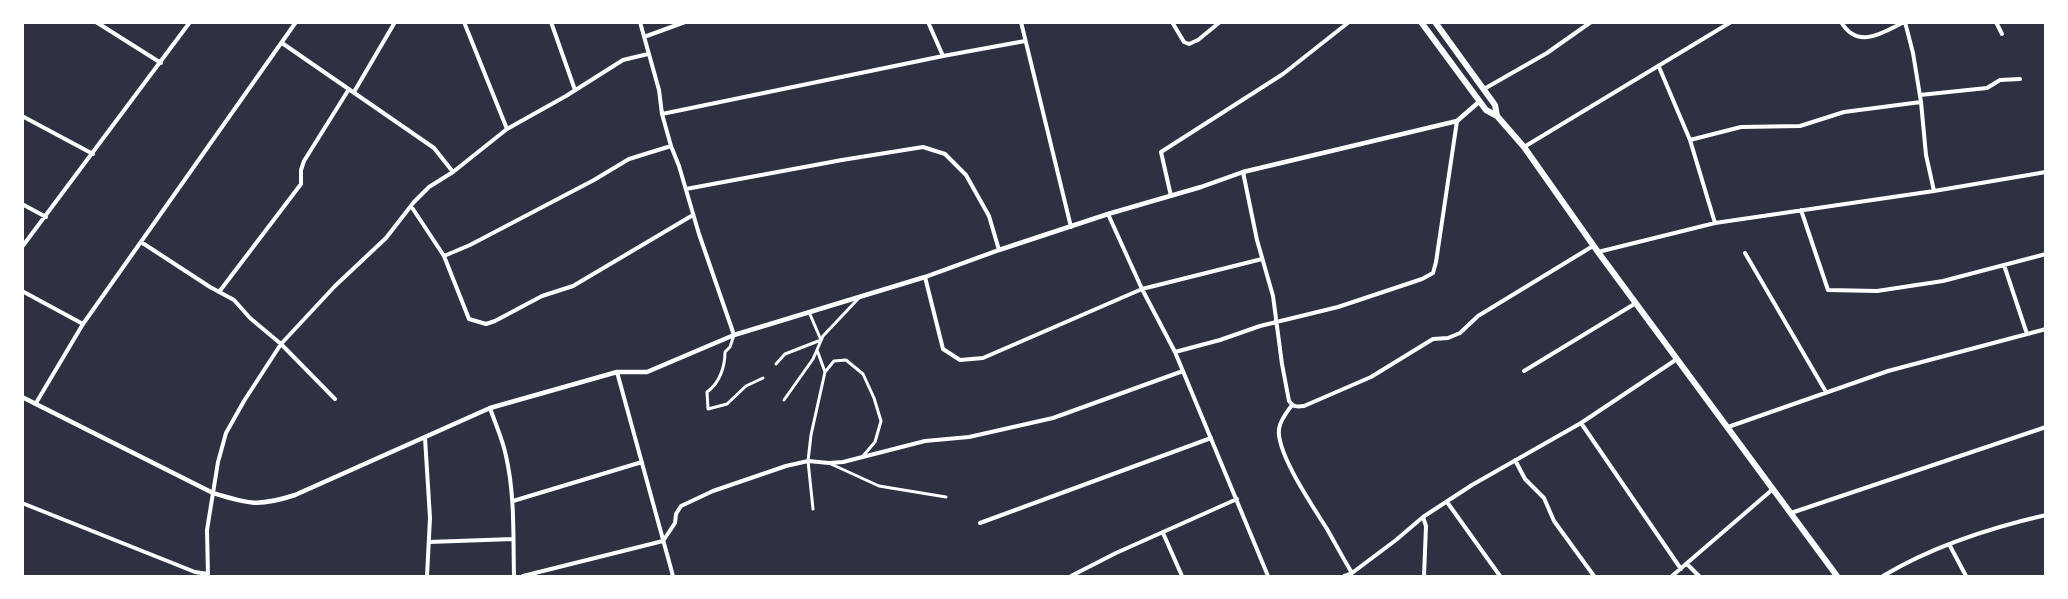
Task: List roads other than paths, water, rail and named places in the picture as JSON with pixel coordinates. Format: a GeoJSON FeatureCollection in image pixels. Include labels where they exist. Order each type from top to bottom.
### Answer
{"type":"FeatureCollection","features":[{"type":"Feature","properties":{"kind":"main road"},"geometry":{"type":"LineString","coordinates":[[1421,22],[1486,110],[1497,116],[1524,147],[1596,249],[1837,576]]}},
{"type":"Feature","properties":{"kind":"main road"},"geometry":{"type":"LineString","coordinates":[[1435,22],[1495,105],[1497,116]]}},
{"type":"Feature","properties":{"kind":"street"},"geometry":{"type":"LineString","coordinates":[[22,247],[190,22]]}},
{"type":"Feature","properties":{"kind":"street"},"geometry":{"type":"LineString","coordinates":[[36,403],[83,324],[297,22]]}},
{"type":"Feature","properties":{"kind":"street"},"geometry":{"type":"LineString","coordinates":[[354,92],[395,22]]}},
{"type":"Feature","properties":{"kind":"street"},"geometry":{"type":"LineString","coordinates":[[464,22],[507,129]]}},
{"type":"Feature","properties":{"kind":"street"},"geometry":{"type":"LineString","coordinates":[[551,22],[575,90]]}},
{"type":"Feature","properties":{"kind":"street"},"geometry":{"type":"LineString","coordinates":[[640,22],[659,90],[662,114],[671,146],[734,336],[730,347],[725,352],[725,364],[714,387],[707,392],[708,409],[727,404],[746,386],[763,378]]}},
{"type":"Feature","properties":{"kind":"street"},"geometry":{"type":"LineString","coordinates":[[644,37],[685,22]]}},
{"type":"Feature","properties":{"kind":"street"},"geometry":{"type":"LineString","coordinates":[[928,22],[943,56]]}},
{"type":"Feature","properties":{"kind":"street"},"geometry":{"type":"LineString","coordinates":[[1021,22],[1071,227]]}},
{"type":"Feature","properties":{"kind":"street"},"geometry":{"type":"LineString","coordinates":[[1172,22],[1184,42],[1189,44],[1198,40],[1220,22]]}},
{"type":"Feature","properties":{"kind":"street"},"geometry":{"type":"LineString","coordinates":[[1171,196],[1161,152],[1283,75],[1349,22]]}},
{"type":"Feature","properties":{"kind":"street"},"geometry":{"type":"LineString","coordinates":[[1484,89],[1547,53],[1591,22]]}},
{"type":"Feature","properties":{"kind":"street"},"geometry":{"type":"LineString","coordinates":[[1524,147],[1731,22]]}},
{"type":"Feature","properties":{"kind":"street"},"geometry":{"type":"LineString","coordinates":[[1841,22],[1846,30],[1861,38],[1880,34],[1905,22],[1920,95],[1926,155],[1934,191]]}},
{"type":"Feature","properties":{"kind":"street"},"geometry":{"type":"LineString","coordinates":[[1996,22],[2002,34]]}},
{"type":"Feature","properties":{"kind":"street"},"geometry":{"type":"LineString","coordinates":[[97,23],[161,63]]}},
{"type":"Feature","properties":{"kind":"street"},"geometry":{"type":"LineString","coordinates":[[662,114],[1025,41]]}},
{"type":"Feature","properties":{"kind":"street"},"geometry":{"type":"LineString","coordinates":[[282,43],[434,148],[453,172]]}},
{"type":"Feature","properties":{"kind":"street"},"geometry":{"type":"LineString","coordinates":[[22,503],[195,572],[208,575],[207,530],[218,462],[226,433],[244,400],[281,344],[335,286],[386,238],[411,206],[429,188],[507,129],[623,60],[648,54]]}},
{"type":"Feature","properties":{"kind":"street"},"geometry":{"type":"LineString","coordinates":[[1659,67],[1690,141],[1715,223]]}},
{"type":"Feature","properties":{"kind":"street"},"geometry":{"type":"LineString","coordinates":[[1920,95],[1987,88],[2000,80],[2020,79]]}},
{"type":"Feature","properties":{"kind":"street"},"geometry":{"type":"LineString","coordinates":[[219,292],[301,184],[301,170],[304,161],[349,89]]}},
{"type":"Feature","properties":{"kind":"street"},"geometry":{"type":"LineString","coordinates":[[22,397],[213,493],[243,502],[268,504],[295,495],[490,408],[617,372],[647,372],[734,336],[925,277],[1108,214],[1243,172],[1456,121],[1480,101]]}},
{"type":"Feature","properties":{"kind":"street"},"geometry":{"type":"LineString","coordinates":[[1690,141],[1741,127],[1800,126],[1844,112],[1921,102]]}},
{"type":"Feature","properties":{"kind":"street"},"geometry":{"type":"LineString","coordinates":[[22,116],[93,154]]}},
{"type":"Feature","properties":{"kind":"street"},"geometry":{"type":"LineString","coordinates":[[1175,352],[1338,307],[1422,279],[1433,273],[1456,121]]}},
{"type":"Feature","properties":{"kind":"street"},"geometry":{"type":"LineString","coordinates":[[444,256],[480,240],[629,159],[671,146]]}},
{"type":"Feature","properties":{"kind":"street"},"geometry":{"type":"LineString","coordinates":[[686,189],[923,147],[945,154],[966,175],[989,216],[999,250]]}},
{"type":"Feature","properties":{"kind":"street"},"geometry":{"type":"LineString","coordinates":[[1243,172],[1262,259],[1273,296],[1282,364],[1292,405],[1278,431],[1281,443],[1300,489],[1321,519],[1352,573]]}},
{"type":"Feature","properties":{"kind":"street"},"geometry":{"type":"LineString","coordinates":[[1292,405],[1304,406],[1371,377],[1433,339],[1448,338],[1460,333],[1478,316],[1596,249],[1715,223],[2046,172]]}},
{"type":"Feature","properties":{"kind":"street"},"geometry":{"type":"LineString","coordinates":[[22,204],[46,217]]}},
{"type":"Feature","properties":{"kind":"street"},"geometry":{"type":"LineString","coordinates":[[411,206],[444,256],[470,319],[486,324],[542,296],[573,286],[693,215]]}},
{"type":"Feature","properties":{"kind":"street"},"geometry":{"type":"LineString","coordinates":[[1801,210],[1828,290],[1877,291],[1943,281],[2046,254]]}},
{"type":"Feature","properties":{"kind":"street"},"geometry":{"type":"LineString","coordinates":[[1108,214],[1142,289],[1175,352],[1268,576]]}},
{"type":"Feature","properties":{"kind":"street"},"geometry":{"type":"LineString","coordinates":[[141,242],[234,300],[335,399]]}},
{"type":"Feature","properties":{"kind":"street"},"geometry":{"type":"LineString","coordinates":[[1745,253],[1826,392]]}},
{"type":"Feature","properties":{"kind":"street"},"geometry":{"type":"LineString","coordinates":[[925,277],[943,349],[960,360],[982,358],[1142,289],[1262,259]]}},
{"type":"Feature","properties":{"kind":"street"},"geometry":{"type":"LineString","coordinates":[[2004,265],[2028,334]]}},
{"type":"Feature","properties":{"kind":"street"},"geometry":{"type":"LineString","coordinates":[[22,291],[83,324]]}},
{"type":"Feature","properties":{"kind":"street"},"geometry":{"type":"LineString","coordinates":[[784,400],[813,359],[823,336],[859,297]]}},
{"type":"Feature","properties":{"kind":"street"},"geometry":{"type":"LineString","coordinates":[[1524,371],[1636,302]]}},
{"type":"Feature","properties":{"kind":"street"},"geometry":{"type":"LineString","coordinates":[[809,312],[821,340]]}},
{"type":"Feature","properties":{"kind":"street"},"geometry":{"type":"LineString","coordinates":[[1728,427],[1888,371],[2046,329]]}},
{"type":"Feature","properties":{"kind":"street"},"geometry":{"type":"LineString","coordinates":[[776,364],[785,354],[821,340]]}},
{"type":"Feature","properties":{"kind":"street"},"geometry":{"type":"LineString","coordinates":[[817,350],[825,372]]}},
{"type":"Feature","properties":{"kind":"street"},"geometry":{"type":"LineString","coordinates":[[1344,576],[1352,573],[1396,540],[1423,516],[1472,485],[1581,423],[1677,359]]}},
{"type":"Feature","properties":{"kind":"street"},"geometry":{"type":"LineString","coordinates":[[813,509],[808,460],[811,435],[825,372],[834,361],[846,360],[863,374],[881,421],[875,442],[863,456]]}},
{"type":"Feature","properties":{"kind":"street"},"geometry":{"type":"LineString","coordinates":[[524,576],[663,541],[675,523],[676,514],[681,506],[713,491],[786,466],[808,460],[843,462],[925,441],[969,437],[1053,418],[1183,371]]}},
{"type":"Feature","properties":{"kind":"street"},"geometry":{"type":"LineString","coordinates":[[617,372],[673,576]]}},
{"type":"Feature","properties":{"kind":"street"},"geometry":{"type":"LineString","coordinates":[[490,408],[506,453],[513,501],[513,576]]}},
{"type":"Feature","properties":{"kind":"street"},"geometry":{"type":"LineString","coordinates":[[1581,423],[1681,569]]}},
{"type":"Feature","properties":{"kind":"street"},"geometry":{"type":"LineString","coordinates":[[1791,513],[2046,427]]}},
{"type":"Feature","properties":{"kind":"street"},"geometry":{"type":"LineString","coordinates":[[425,438],[430,519],[427,576]]}},
{"type":"Feature","properties":{"kind":"street"},"geometry":{"type":"LineString","coordinates":[[980,523],[1211,438]]}},
{"type":"Feature","properties":{"kind":"street"},"geometry":{"type":"LineString","coordinates":[[1515,460],[1525,479],[1544,498],[1554,521],[1594,576]]}},
{"type":"Feature","properties":{"kind":"street"},"geometry":{"type":"LineString","coordinates":[[513,501],[642,462]]}},
{"type":"Feature","properties":{"kind":"street"},"geometry":{"type":"LineString","coordinates":[[829,463],[879,486],[946,497]]}},
{"type":"Feature","properties":{"kind":"street"},"geometry":{"type":"LineString","coordinates":[[1672,576],[1773,489]]}},
{"type":"Feature","properties":{"kind":"street"},"geometry":{"type":"LineString","coordinates":[[1074,576],[1116,553],[1237,499]]}},
{"type":"Feature","properties":{"kind":"street"},"geometry":{"type":"LineString","coordinates":[[1447,502],[1500,576]]}},
{"type":"Feature","properties":{"kind":"street"},"geometry":{"type":"LineString","coordinates":[[1883,576],[1919,556],[1948,544],[2024,519],[2046,515]]}},
{"type":"Feature","properties":{"kind":"street"},"geometry":{"type":"LineString","coordinates":[[1423,516],[1426,526],[1424,576]]}},
{"type":"Feature","properties":{"kind":"street"},"geometry":{"type":"LineString","coordinates":[[1163,533],[1182,576]]}},
{"type":"Feature","properties":{"kind":"street"},"geometry":{"type":"LineString","coordinates":[[429,542],[513,539]]}},
{"type":"Feature","properties":{"kind":"street"},"geometry":{"type":"LineString","coordinates":[[1948,544],[1966,576]]}},
{"type":"Feature","properties":{"kind":"street"},"geometry":{"type":"LineString","coordinates":[[1687,564],[1699,576]]}}]}
